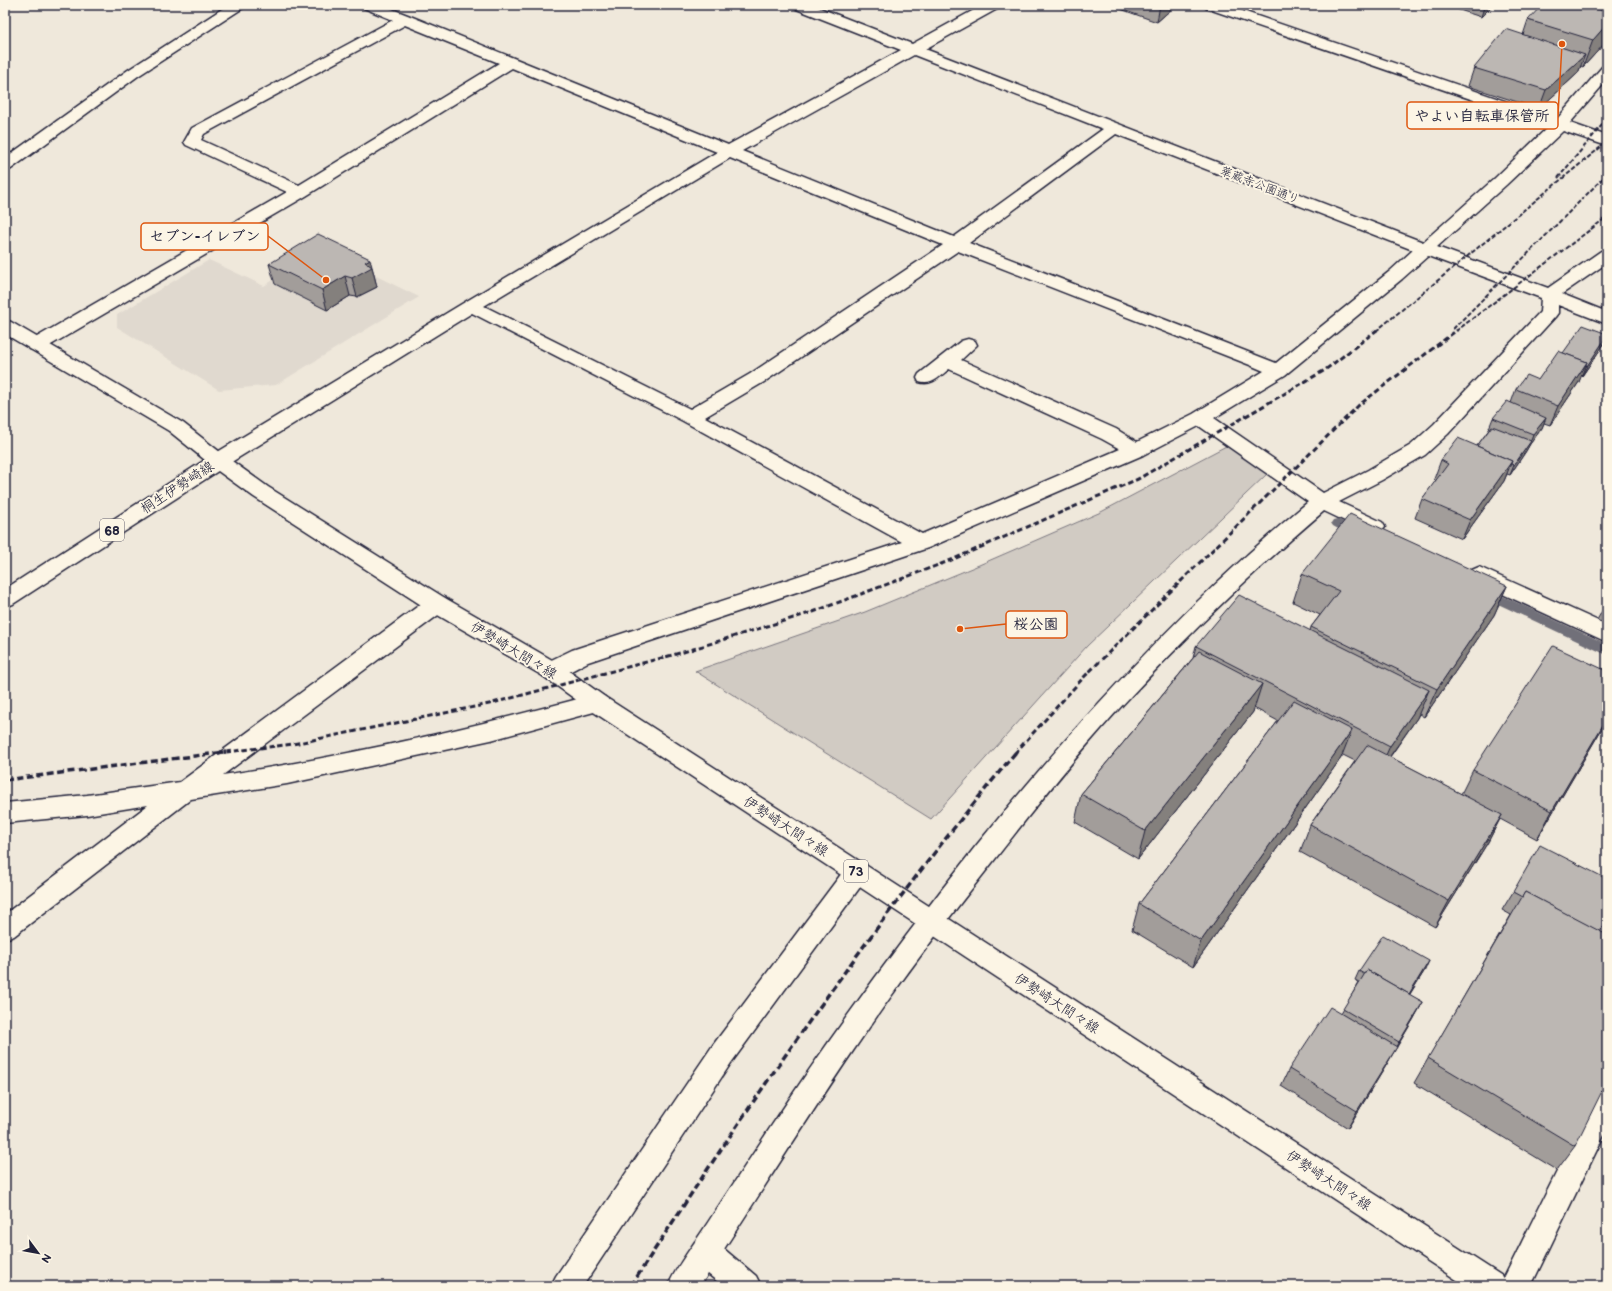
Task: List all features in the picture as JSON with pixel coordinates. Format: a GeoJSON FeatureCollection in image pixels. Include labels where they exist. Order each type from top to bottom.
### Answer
{"type":"FeatureCollection","features":[{"type":"Feature","properties":{"kind":"street"},"geometry":{"type":"LineString","coordinates":[[5,166],[133,73],[238,5]]}},
{"type":"Feature","properties":{"kind":"street"},"geometry":{"type":"LineString","coordinates":[[369,5],[956,244],[1257,361],[1278,371]]}},
{"type":"Feature","properties":{"kind":"street","name":"華蔵寺公園通り"},"geometry":{"type":"LineString","coordinates":[[799,5],[1425,249],[1550,295],[1607,318]]}},
{"type":"Feature","properties":{"kind":"street"},"geometry":{"type":"LineString","coordinates":[[218,461],[471,306],[730,151],[994,5]]}},
{"type":"Feature","properties":{"kind":"street"},"geometry":{"type":"LineString","coordinates":[[1211,5],[1607,141]]}},
{"type":"Feature","properties":{"kind":"street"},"geometry":{"type":"LineString","coordinates":[[300,192],[192,142],[198,131],[405,19]]}},
{"type":"Feature","properties":{"kind":"street"},"geometry":{"type":"LineString","coordinates":[[37,345],[300,192],[510,63]]}},
{"type":"Feature","properties":{"kind":"street"},"geometry":{"type":"LineString","coordinates":[[551,670],[580,656],[921,543],[1136,450],[1200,418],[1278,371],[1374,294],[1500,182],[1560,125],[1607,70]]}},
{"type":"Feature","properties":{"kind":"street"},"geometry":{"type":"LineString","coordinates":[[690,417],[757,378],[956,244],[1114,128]]}},
{"type":"Feature","properties":{"kind":"street"},"geometry":{"type":"LineString","coordinates":[[683,1286],[812,1088],[873,1000],[931,921],[1036,789],[1121,692],[1206,607],[1292,527],[1322,502],[1375,475],[1418,450],[1441,430],[1549,313],[1550,295],[1562,285],[1607,255]]}},
{"type":"Feature","properties":{"kind":"street"},"geometry":{"type":"LineString","coordinates":[[471,306],[690,417],[921,543]]}},
{"type":"Feature","properties":{"kind":"street","name":"桐生伊勢崎線"},"geometry":{"type":"LineString","coordinates":[[5,326],[176,428],[218,461],[5,598]]}},
{"type":"Feature","properties":{"kind":"street"},"geometry":{"type":"LineString","coordinates":[[926,378],[968,345]]}},
{"type":"Feature","properties":{"kind":"street"},"geometry":{"type":"LineString","coordinates":[[947,361],[1109,434],[1136,450]]}},
{"type":"Feature","properties":{"kind":"street"},"geometry":{"type":"LineString","coordinates":[[1200,418],[1322,502],[1393,536]]}},
{"type":"Feature","properties":{"kind":"street","name":"伊勢崎大間々線"},"geometry":{"type":"LineString","coordinates":[[218,461],[261,492],[437,604],[551,670],[597,703],[1492,1286]]}},
{"type":"Feature","properties":{"kind":"street"},"geometry":{"type":"LineString","coordinates":[[1464,569],[1607,634]]}},
{"type":"Feature","properties":{"kind":"street"},"geometry":{"type":"LineString","coordinates":[[5,928],[183,792],[437,604]]}},
{"type":"Feature","properties":{"kind":"street"},"geometry":{"type":"LineString","coordinates":[[5,813],[87,805],[183,792],[287,775],[490,731],[597,703]]}},
{"type":"Feature","properties":{"kind":"street"},"geometry":{"type":"LineString","coordinates":[[566,1286],[722,1054],[857,872]]}},
{"type":"Feature","properties":{"kind":"street"},"geometry":{"type":"LineString","coordinates":[[1514,1286],[1607,1100]]}},
{"type":"Feature","properties":{"kind":"street"},"geometry":{"type":"LineString","coordinates":[[704,1252],[746,1286]]}},
{"type":"Feature","properties":{"kind":"shaded area"},"geometry":{"type":"Polygon","coordinates":[[[321,249],[419,297],[276,385],[219,390],[117,327],[117,315],[209,260],[264,286],[321,249]]]}},
{"type":"Feature","properties":{"kind":"shaded area"},"geometry":{"type":"Polygon","coordinates":[[[1228,445],[1267,474],[1087,646],[931,819],[695,671],[865,612],[979,565],[1101,512],[1228,445]]]}},
{"type":"Feature","properties":{"kind":"building"},"geometry":{"type":"Polygon","coordinates":[[[1476,5],[1487,5],[1484,7],[1476,5]]]}},
{"type":"Feature","properties":{"kind":"building"},"geometry":{"type":"Polygon","coordinates":[[[1542,5],[1584,5],[1607,12],[1607,24],[1593,40],[1528,20],[1542,5]]]}},
{"type":"Feature","properties":{"kind":"building"},"geometry":{"type":"Polygon","coordinates":[[[1506,29],[1585,55],[1546,90],[1474,68],[1506,29]]]}},
{"type":"Feature","properties":{"kind":"building"},"geometry":{"type":"Polygon","coordinates":[[[318,234],[370,259],[365,262],[372,267],[352,278],[345,276],[322,290],[269,264],[318,234]]]}},
{"type":"Feature","properties":{"kind":"building"},"geometry":{"type":"Polygon","coordinates":[[[1583,325],[1607,334],[1587,366],[1587,362],[1563,353],[1583,325]]]}},
{"type":"Feature","properties":{"kind":"building"},"geometry":{"type":"Polygon","coordinates":[[[1558,351],[1587,362],[1558,406],[1516,389],[1526,375],[1538,380],[1558,351]]]}},
{"type":"Feature","properties":{"kind":"building"},"geometry":{"type":"Polygon","coordinates":[[[1507,401],[1546,418],[1533,434],[1493,418],[1507,401]]]}},
{"type":"Feature","properties":{"kind":"building"},"geometry":{"type":"Polygon","coordinates":[[[1492,426],[1531,441],[1514,465],[1511,464],[1512,461],[1477,446],[1492,426]]]}},
{"type":"Feature","properties":{"kind":"building"},"geometry":{"type":"Polygon","coordinates":[[[1458,438],[1512,461],[1470,520],[1422,499],[1448,464],[1441,460],[1458,438]]]}},
{"type":"Feature","properties":{"kind":"building"},"geometry":{"type":"Polygon","coordinates":[[[1350,514],[1507,586],[1437,689],[1311,627],[1339,591],[1302,574],[1350,514]]]}},
{"type":"Feature","properties":{"kind":"building"},"geometry":{"type":"Polygon","coordinates":[[[1239,595],[1429,690],[1390,746],[1196,646],[1239,595]]]}},
{"type":"Feature","properties":{"kind":"building"},"geometry":{"type":"Polygon","coordinates":[[[1553,646],[1607,671],[1607,718],[1552,811],[1473,770],[1553,646]]]}},
{"type":"Feature","properties":{"kind":"building"},"geometry":{"type":"Polygon","coordinates":[[[1199,651],[1262,684],[1145,831],[1081,794],[1199,651]]]}},
{"type":"Feature","properties":{"kind":"building"},"geometry":{"type":"Polygon","coordinates":[[[1294,700],[1352,730],[1201,941],[1139,904],[1294,700]]]}},
{"type":"Feature","properties":{"kind":"building"},"geometry":{"type":"Polygon","coordinates":[[[1367,745],[1502,815],[1449,901],[1310,825],[1367,745]]]}},
{"type":"Feature","properties":{"kind":"building"},"geometry":{"type":"Polygon","coordinates":[[[1540,845],[1607,879],[1607,919],[1600,932],[1525,892],[1522,897],[1513,892],[1540,845]]]}},
{"type":"Feature","properties":{"kind":"building"},"geometry":{"type":"Polygon","coordinates":[[[1525,892],[1607,935],[1607,1081],[1575,1146],[1428,1058],[1525,892]]]}},
{"type":"Feature","properties":{"kind":"building"},"geometry":{"type":"Polygon","coordinates":[[[1383,935],[1429,961],[1409,994],[1367,970],[1364,974],[1359,971],[1383,935]]]}},
{"type":"Feature","properties":{"kind":"building"},"geometry":{"type":"Polygon","coordinates":[[[1367,970],[1423,1002],[1399,1042],[1343,1009],[1367,970]]]}},
{"type":"Feature","properties":{"kind":"building"},"geometry":{"type":"Polygon","coordinates":[[[1330,1007],[1397,1047],[1357,1111],[1289,1069],[1330,1007]]]}},
{"type":"Feature","properties":{"kind":"waterway"},"geometry":{"type":"LineString","coordinates":[[1337,523],[1357,533]]}},
{"type":"Feature","properties":{"kind":"waterway"},"geometry":{"type":"LineString","coordinates":[[1485,593],[1607,650]]}},
{"type":"Feature","properties":{"kind":"railway"},"geometry":{"type":"LineString","coordinates":[[1558,178],[1607,119]]}},
{"type":"Feature","properties":{"kind":"railway"},"geometry":{"type":"LineString","coordinates":[[1376,331],[1607,142]]}},
{"type":"Feature","properties":{"kind":"railway"},"geometry":{"type":"LineString","coordinates":[[1453,329],[1607,174]]}},
{"type":"Feature","properties":{"kind":"railway"},"geometry":{"type":"LineString","coordinates":[[1456,331],[1607,217]]}},
{"type":"Feature","properties":{"kind":"railway"},"geometry":{"type":"LineString","coordinates":[[220,753],[293,744],[489,704],[680,653],[813,612],[949,561],[1138,479],[1325,370],[1377,330]]}},
{"type":"Feature","properties":{"kind":"railway"},"geometry":{"type":"LineString","coordinates":[[1015,753],[1083,678],[1359,405],[1457,330]]}},
{"type":"Feature","properties":{"kind":"railway"},"geometry":{"type":"LineString","coordinates":[[220,753],[226,752]]}},
{"type":"Feature","properties":{"kind":"railway"},"geometry":{"type":"LineString","coordinates":[[631,1286],[768,1080],[815,1013],[913,880],[1016,752]]}},
{"type":"Feature","properties":{"kind":"railway"},"geometry":{"type":"LineString","coordinates":[[5,780],[220,753]]}},
{"type":"Feature","properties":{"kind":"place","name":"やよい自転車保管所"},"geometry":{"type":"Point","coordinates":[1562,44]}},
{"type":"Feature","properties":{"kind":"place","name":"セブン-イレブン"},"geometry":{"type":"Point","coordinates":[326,280]}},
{"type":"Feature","properties":{"kind":"place","name":"桜公園"},"geometry":{"type":"Point","coordinates":[960,629]}}]}
